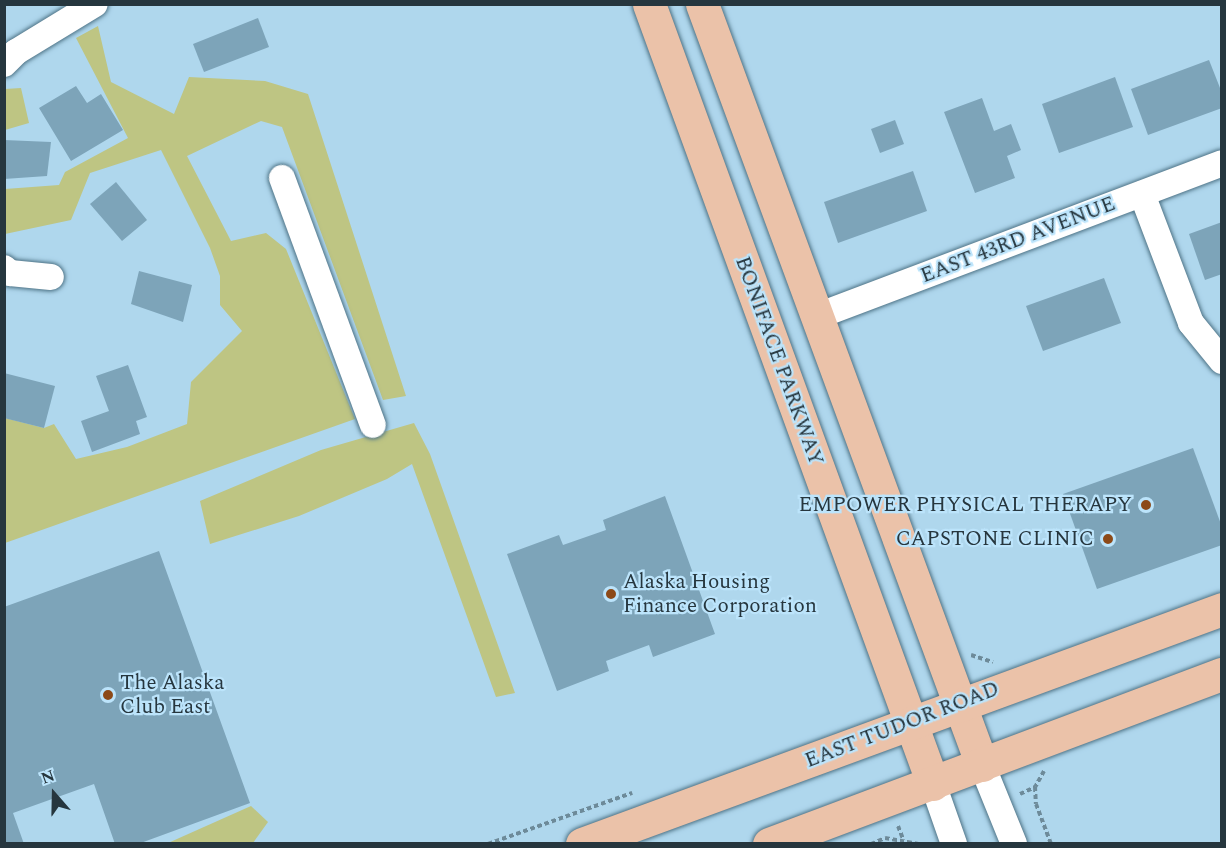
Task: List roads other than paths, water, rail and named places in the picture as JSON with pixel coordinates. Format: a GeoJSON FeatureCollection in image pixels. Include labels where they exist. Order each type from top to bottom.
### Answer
{"type":"FeatureCollection","features":[{"type":"Feature","properties":{"kind":"main road","name":"BONIFACE PARKWAY"},"geometry":{"type":"LineString","coordinates":[[649,4],[933,784]]}},
{"type":"Feature","properties":{"kind":"main road"},"geometry":{"type":"LineString","coordinates":[[702,4],[982,765]]}},
{"type":"Feature","properties":{"kind":"main road","name":"EAST TUDOR ROAD"},"geometry":{"type":"LineString","coordinates":[[582,843],[1221,609]]}},
{"type":"Feature","properties":{"kind":"main road"},"geometry":{"type":"LineString","coordinates":[[769,843],[933,784],[1221,674]]}},
{"type":"Feature","properties":{"kind":"street"},"geometry":{"type":"LineString","coordinates":[[4,64],[16,52],[95,4]]}},
{"type":"Feature","properties":{"kind":"street","name":"EAST 43RD AVENUE"},"geometry":{"type":"LineString","coordinates":[[815,316],[1221,164]]}},
{"type":"Feature","properties":{"kind":"street"},"geometry":{"type":"LineString","coordinates":[[282,178],[373,425]]}},
{"type":"Feature","properties":{"kind":"street"},"geometry":{"type":"LineString","coordinates":[[1142,194],[1191,323],[1221,362]]}},
{"type":"Feature","properties":{"kind":"street"},"geometry":{"type":"LineString","coordinates":[[4,268],[10,273],[51,278]]}},
{"type":"Feature","properties":{"kind":"street"},"geometry":{"type":"LineString","coordinates":[[982,765],[1014,843]]}},
{"type":"Feature","properties":{"kind":"street"},"geometry":{"type":"LineString","coordinates":[[933,784],[954,843]]}},
{"type":"Feature","properties":{"kind":"place","name":"EMPOWER PHYSICAL THERAPY"},"geometry":{"type":"Point","coordinates":[1146,505]}},
{"type":"Feature","properties":{"kind":"place","name":"CAPSTONE CLINIC"},"geometry":{"type":"Point","coordinates":[1108,539]}},
{"type":"Feature","properties":{"kind":"place","name":"Alaska Housing Finance Corporation"},"geometry":{"type":"Point","coordinates":[611,594]}},
{"type":"Feature","properties":{"kind":"place","name":"The Alaska Club East"},"geometry":{"type":"Point","coordinates":[108,695]}}]}
